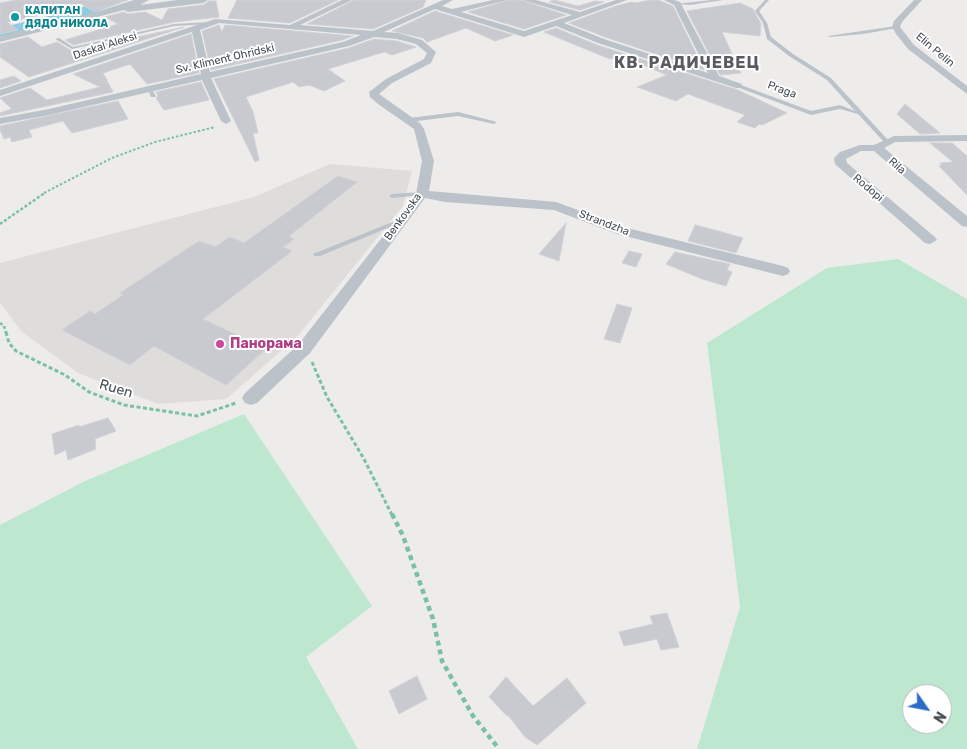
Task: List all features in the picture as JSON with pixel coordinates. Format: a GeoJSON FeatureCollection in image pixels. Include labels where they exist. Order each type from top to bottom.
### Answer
{"type":"FeatureCollection","features":[{"type":"Feature","properties":{"kind":"street"},"geometry":{"type":"LineString","coordinates":[[167,0],[180,2]]}},
{"type":"Feature","properties":{"kind":"street"},"geometry":{"type":"LineString","coordinates":[[0,39],[148,3],[203,0]]}},
{"type":"Feature","properties":{"kind":"street"},"geometry":{"type":"LineString","coordinates":[[292,26],[348,0]]}},
{"type":"Feature","properties":{"kind":"street","name":"Sv. Kliment Ohridski"},"geometry":{"type":"LineString","coordinates":[[0,121],[151,93],[206,77],[346,44],[376,33],[445,0]]}},
{"type":"Feature","properties":{"kind":"street"},"geometry":{"type":"LineString","coordinates":[[454,11],[503,0]]}},
{"type":"Feature","properties":{"kind":"street"},"geometry":{"type":"LineString","coordinates":[[527,0],[579,14]]}},
{"type":"Feature","properties":{"kind":"street"},"geometry":{"type":"LineString","coordinates":[[433,6],[524,34],[623,0]]}},
{"type":"Feature","properties":{"kind":"street"},"geometry":{"type":"LineString","coordinates":[[668,0],[677,4],[702,55],[716,78]]}},
{"type":"Feature","properties":{"kind":"street"},"geometry":{"type":"LineString","coordinates":[[896,27],[898,21],[918,0]]}},
{"type":"Feature","properties":{"kind":"street","name":"Benkovska"},"geometry":{"type":"LineString","coordinates":[[214,22],[292,26],[407,37],[420,42],[432,52],[428,61],[389,81],[374,92],[374,95],[382,102],[419,129],[428,161],[422,194],[304,349],[252,398]]}},
{"type":"Feature","properties":{"kind":"street","name":"Daskal Aleksi"},"geometry":{"type":"LineString","coordinates":[[0,93],[214,22]]}},
{"type":"Feature","properties":{"kind":"street","name":"Praga"},"geometry":{"type":"LineString","coordinates":[[556,23],[601,41],[739,86]]}},
{"type":"Feature","properties":{"kind":"street","name":"Elin Pelin"},"geometry":{"type":"LineString","coordinates":[[896,27],[911,47],[967,91]]}},
{"type":"Feature","properties":{"kind":"street"},"geometry":{"type":"LineString","coordinates":[[195,28],[206,77],[226,121]]}},
{"type":"Feature","properties":{"kind":"street","name":"Rila"},"geometry":{"type":"LineString","coordinates":[[967,138],[894,139],[881,145],[967,223]]}},
{"type":"Feature","properties":{"kind":"street","name":"Rodopi"},"geometry":{"type":"LineString","coordinates":[[881,145],[860,148],[844,154],[840,158],[842,164],[930,240]]}},
{"type":"Feature","properties":{"kind":"street","name":"Strandzha"},"geometry":{"type":"LineString","coordinates":[[422,194],[446,198],[556,206],[622,231],[783,270]]}},
{"type":"Feature","properties":{"kind":"lane"},"geometry":{"type":"LineString","coordinates":[[677,4],[721,0]]}},
{"type":"Feature","properties":{"kind":"lane"},"geometry":{"type":"LineString","coordinates":[[767,0],[757,11],[765,23],[769,38],[791,55],[829,79],[859,113],[881,145]]}},
{"type":"Feature","properties":{"kind":"lane"},"geometry":{"type":"LineString","coordinates":[[57,40],[72,48],[174,25],[214,22]]}},
{"type":"Feature","properties":{"kind":"lane"},"geometry":{"type":"LineString","coordinates":[[830,36],[896,27]]}},
{"type":"Feature","properties":{"kind":"lane","name":"Praga"},"geometry":{"type":"LineString","coordinates":[[739,86],[811,113],[840,107],[859,113]]}},
{"type":"Feature","properties":{"kind":"lane"},"geometry":{"type":"LineString","coordinates":[[409,120],[458,114],[494,122]]}},
{"type":"Feature","properties":{"kind":"lane"},"geometry":{"type":"LineString","coordinates":[[392,196],[422,194]]}},
{"type":"Feature","properties":{"kind":"lane"},"geometry":{"type":"LineString","coordinates":[[317,254],[400,221]]}},
{"type":"Feature","properties":{"kind":"path"},"geometry":{"type":"LineString","coordinates":[[0,224],[50,189],[112,158],[155,142],[214,127],[226,121]]}},
{"type":"Feature","properties":{"kind":"path","name":"Ruen"},"geometry":{"type":"LineString","coordinates":[[0,323],[4,326],[9,343],[16,351],[65,375],[89,392],[124,405],[197,416],[252,398]]}},
{"type":"Feature","properties":{"kind":"path"},"geometry":{"type":"LineString","coordinates":[[304,349],[315,367],[327,397],[364,460],[402,536],[433,618],[442,661],[473,716],[500,749]]}},
{"type":"Feature","properties":{"kind":"shaded area"},"geometry":{"type":"Polygon","coordinates":[[[330,164],[412,171],[403,206],[296,338],[226,399],[158,404],[78,373],[21,331],[0,303],[0,263],[254,197],[330,164]]]}},
{"type":"Feature","properties":{"kind":"green space"},"geometry":{"type":"Polygon","coordinates":[[[898,259],[967,299],[967,749],[697,749],[740,607],[707,343],[827,268],[898,259]]]}},
{"type":"Feature","properties":{"kind":"green space"},"geometry":{"type":"Polygon","coordinates":[[[244,414],[372,606],[306,657],[358,749],[0,749],[0,525],[83,482],[244,414]]]}},
{"type":"Feature","properties":{"kind":"building"},"geometry":{"type":"Polygon","coordinates":[[[16,0],[128,0],[93,11],[80,3],[80,7],[7,22],[18,30],[0,34],[0,3],[16,0]]]}},
{"type":"Feature","properties":{"kind":"building"},"geometry":{"type":"Polygon","coordinates":[[[237,0],[338,0],[290,23],[228,18],[237,0]]]}},
{"type":"Feature","properties":{"kind":"building"},"geometry":{"type":"Polygon","coordinates":[[[354,0],[426,0],[423,7],[373,29],[307,24],[354,0]]]}},
{"type":"Feature","properties":{"kind":"building"},"geometry":{"type":"Polygon","coordinates":[[[509,0],[521,0],[566,15],[524,29],[468,12],[509,0]]]}},
{"type":"Feature","properties":{"kind":"building"},"geometry":{"type":"Polygon","coordinates":[[[554,0],[578,6],[595,1],[604,2],[580,10],[549,2],[554,0]]]}},
{"type":"Feature","properties":{"kind":"building"},"geometry":{"type":"Polygon","coordinates":[[[658,0],[673,6],[704,70],[569,23],[616,6],[658,0]]]}},
{"type":"Feature","properties":{"kind":"building"},"geometry":{"type":"Polygon","coordinates":[[[209,1],[216,1],[219,17],[174,22],[73,45],[65,40],[118,24],[105,17],[124,12],[128,14],[145,12],[162,20],[168,9],[203,5],[209,1]]]}},
{"type":"Feature","properties":{"kind":"building"},"geometry":{"type":"Polygon","coordinates":[[[740,3],[753,9],[761,24],[760,36],[722,32],[741,73],[720,75],[687,11],[740,3]]]}},
{"type":"Feature","properties":{"kind":"building"},"geometry":{"type":"Polygon","coordinates":[[[435,11],[513,35],[495,41],[466,28],[427,42],[423,38],[392,31],[435,11]]]}},
{"type":"Feature","properties":{"kind":"building"},"geometry":{"type":"Polygon","coordinates":[[[219,25],[222,32],[225,25],[353,36],[211,70],[202,31],[219,25]]]}},
{"type":"Feature","properties":{"kind":"building"},"geometry":{"type":"Polygon","coordinates":[[[184,27],[29,77],[0,57],[0,44],[28,37],[42,47],[57,42],[72,51],[184,27]]]}},
{"type":"Feature","properties":{"kind":"building"},"geometry":{"type":"Polygon","coordinates":[[[556,28],[597,45],[738,90],[787,113],[762,125],[759,124],[755,128],[737,122],[745,115],[688,94],[676,101],[637,87],[667,75],[621,56],[610,59],[544,32],[556,28]]]}},
{"type":"Feature","properties":{"kind":"building"},"geometry":{"type":"Polygon","coordinates":[[[191,34],[199,73],[147,84],[130,64],[103,73],[113,92],[0,116],[0,113],[12,109],[0,98],[30,88],[47,100],[100,87],[73,74],[191,34]]]}},
{"type":"Feature","properties":{"kind":"building"},"geometry":{"type":"Polygon","coordinates":[[[374,39],[397,41],[416,47],[392,55],[384,52],[328,69],[345,81],[324,91],[309,85],[299,87],[293,82],[246,97],[253,112],[258,133],[253,133],[259,160],[255,162],[214,79],[349,48],[374,39]]]}},
{"type":"Feature","properties":{"kind":"building"},"geometry":{"type":"Polygon","coordinates":[[[14,76],[21,81],[0,88],[0,80],[14,76]]]}},
{"type":"Feature","properties":{"kind":"building"},"geometry":{"type":"Polygon","coordinates":[[[201,82],[209,100],[164,110],[156,98],[158,96],[156,92],[201,82]]]}},
{"type":"Feature","properties":{"kind":"building"},"geometry":{"type":"Polygon","coordinates":[[[118,101],[128,119],[72,133],[63,121],[29,130],[32,137],[12,142],[10,137],[4,139],[0,130],[0,126],[118,101]]]}},
{"type":"Feature","properties":{"kind":"building"},"geometry":{"type":"Polygon","coordinates":[[[905,104],[940,133],[920,134],[897,114],[905,104]]]}},
{"type":"Feature","properties":{"kind":"building"},"geometry":{"type":"Polygon","coordinates":[[[930,143],[952,143],[967,156],[967,195],[939,166],[942,165],[940,163],[953,162],[930,143]]]}},
{"type":"Feature","properties":{"kind":"building"},"geometry":{"type":"Polygon","coordinates":[[[338,176],[357,182],[289,236],[294,239],[283,247],[292,251],[203,319],[266,349],[226,385],[154,346],[130,365],[62,330],[90,311],[95,314],[123,295],[120,293],[199,241],[215,247],[230,237],[244,243],[338,176]]]}},
{"type":"Feature","properties":{"kind":"building"},"geometry":{"type":"Polygon","coordinates":[[[566,223],[559,261],[539,254],[566,223]]]}},
{"type":"Feature","properties":{"kind":"building"},"geometry":{"type":"Polygon","coordinates":[[[695,225],[743,238],[736,253],[688,241],[695,225]]]}},
{"type":"Feature","properties":{"kind":"building"},"geometry":{"type":"Polygon","coordinates":[[[629,251],[642,254],[636,267],[622,263],[629,251]]]}},
{"type":"Feature","properties":{"kind":"building"},"geometry":{"type":"Polygon","coordinates":[[[675,252],[730,264],[727,270],[732,272],[726,286],[702,279],[666,264],[675,252]]]}},
{"type":"Feature","properties":{"kind":"building"},"geometry":{"type":"Polygon","coordinates":[[[617,304],[632,308],[620,343],[604,339],[617,304]]]}},
{"type":"Feature","properties":{"kind":"building"},"geometry":{"type":"Polygon","coordinates":[[[108,418],[116,431],[95,439],[96,449],[68,460],[66,450],[55,455],[52,434],[108,418]]]}},
{"type":"Feature","properties":{"kind":"building"},"geometry":{"type":"Polygon","coordinates":[[[667,613],[679,647],[661,650],[657,639],[624,646],[619,632],[653,624],[650,616],[667,613]]]}},
{"type":"Feature","properties":{"kind":"building"},"geometry":{"type":"Polygon","coordinates":[[[417,676],[427,699],[399,714],[389,691],[417,676]]]}},
{"type":"Feature","properties":{"kind":"building"},"geometry":{"type":"Polygon","coordinates":[[[506,677],[533,706],[567,678],[586,703],[537,745],[525,737],[508,715],[489,697],[506,677]]]}},
{"type":"Feature","properties":{"kind":"waterway"},"geometry":{"type":"LineString","coordinates":[[0,33],[82,12],[115,0]]}},
{"type":"Feature","properties":{"kind":"place","name":"КАПИТАН ДЯДО НИКОЛА"},"geometry":{"type":"Point","coordinates":[15,17]}},
{"type":"Feature","properties":{"kind":"place","name":"Панорама"},"geometry":{"type":"Point","coordinates":[220,344]}},
{"type":"Feature","properties":{"kind":"district","name":"КВ. РАДИЧЕВЕЦ"},"geometry":{"type":"Point","coordinates":[687,63]}}]}
